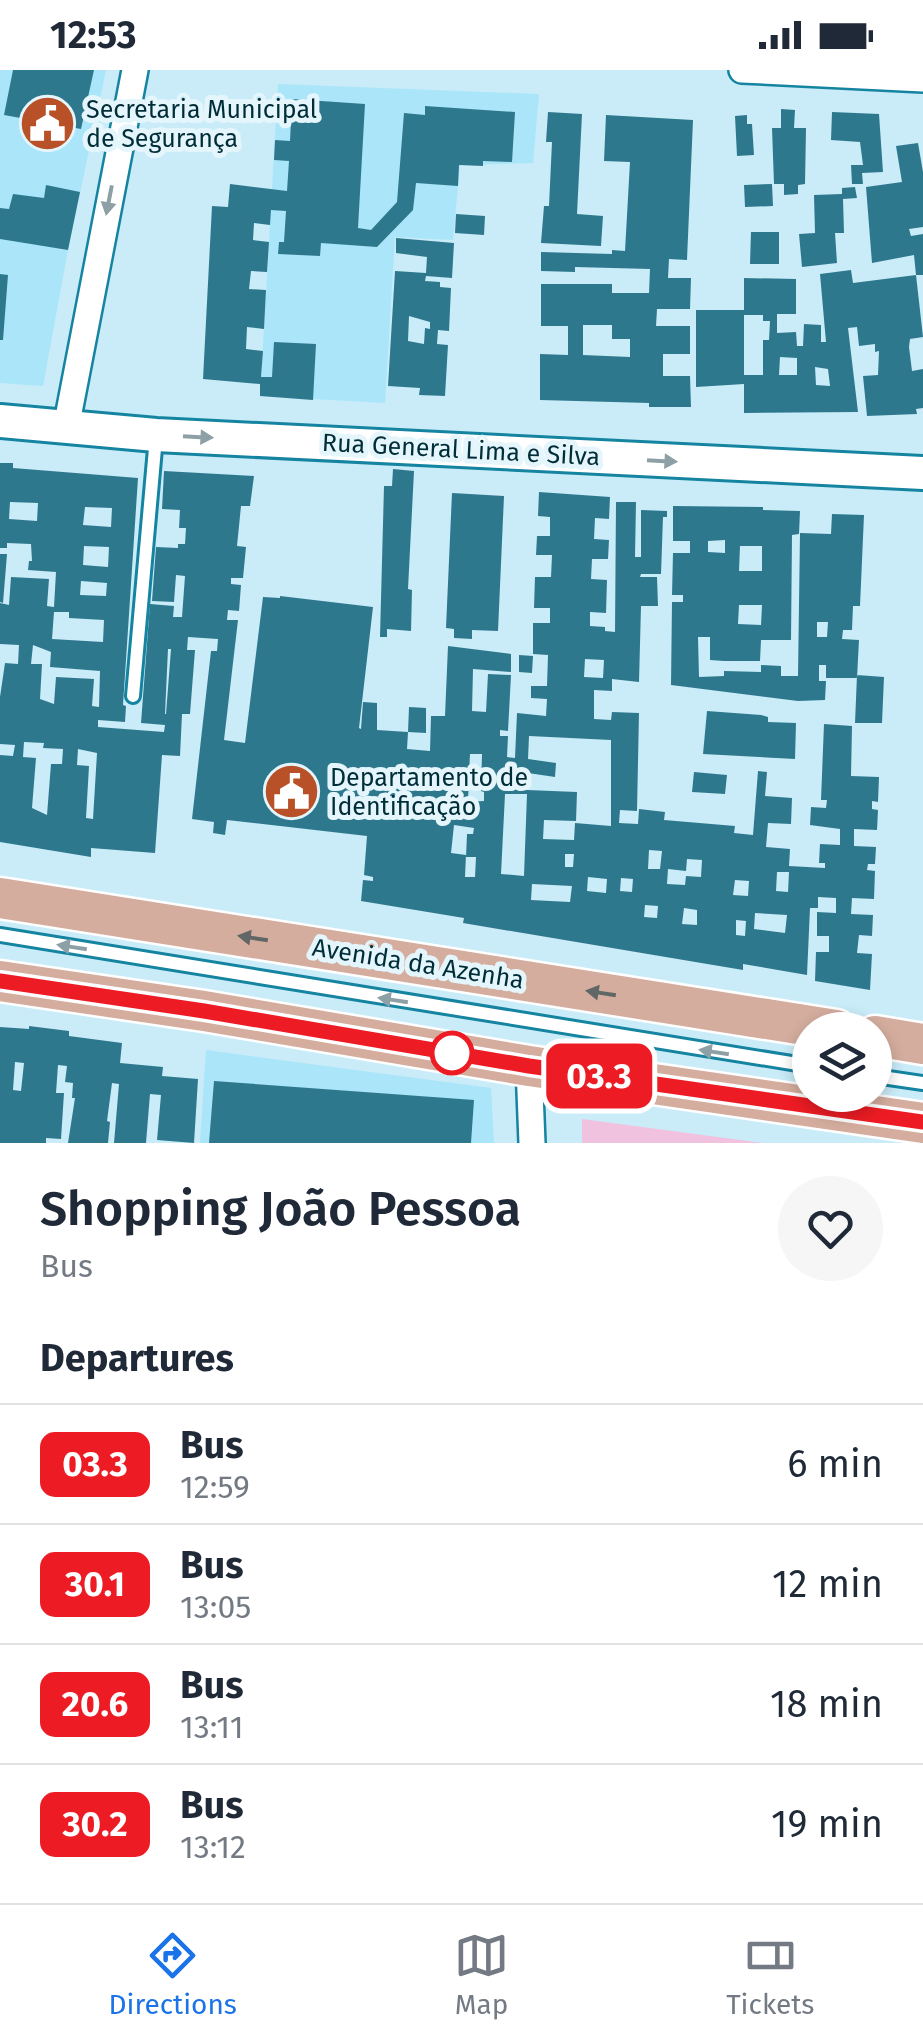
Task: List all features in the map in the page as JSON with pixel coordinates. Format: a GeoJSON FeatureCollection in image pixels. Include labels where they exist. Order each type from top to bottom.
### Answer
{"type":"FeatureCollection","features":[{"type":"Feature","properties":{"kind":"main road","name":"Avenida da Azenha"},"geometry":{"type":"LineString","coordinates":[[0,898],[792,1023]]}},
{"type":"Feature","properties":{"kind":"main road"},"geometry":{"type":"LineString","coordinates":[[0,981],[529,1066],[923,1122]]}},
{"type":"Feature","properties":{"kind":"main road"},"geometry":{"type":"LineString","coordinates":[[892,1039],[923,1044]]}},
{"type":"Feature","properties":{"kind":"street"},"geometry":{"type":"LineString","coordinates":[[66,428],[135,70]]}},
{"type":"Feature","properties":{"kind":"street"},"geometry":{"type":"LineString","coordinates":[[742,70],[923,78]]}},
{"type":"Feature","properties":{"kind":"street","name":"Rua General Lima e Silva"},"geometry":{"type":"LineString","coordinates":[[0,422],[156,434],[923,473]]}},
{"type":"Feature","properties":{"kind":"street"},"geometry":{"type":"LineString","coordinates":[[529,1066],[532,1143]]}},
{"type":"Feature","properties":{"kind":"lane"},"geometry":{"type":"LineString","coordinates":[[133,696],[156,434]]}},
{"type":"Feature","properties":{"kind":"lane"},"geometry":{"type":"LineString","coordinates":[[0,935],[792,1063]]}},
{"type":"Feature","properties":{"kind":"lane"},"geometry":{"type":"LineString","coordinates":[[892,1078],[923,1083]]}},
{"type":"Feature","properties":{"kind":"shaded area","name":"Secretaria Municipal de Segurança"},"geometry":{"type":"Polygon","coordinates":[[[0,70],[106,70],[43,386],[0,383],[0,70]]]}},
{"type":"Feature","properties":{"kind":"shaded area"},"geometry":{"type":"Polygon","coordinates":[[[278,84],[539,94],[533,163],[460,165],[453,240],[395,237],[385,403],[260,396],[278,84]]]}},
{"type":"Feature","properties":{"kind":"shaded area"},"geometry":{"type":"Polygon","coordinates":[[[206,1050],[491,1088],[494,1143],[200,1143],[206,1050]]]}},
{"type":"Feature","properties":{"kind":"shaded area"},"geometry":{"type":"Polygon","coordinates":[[[582,1119],[763,1143],[582,1143],[582,1119]]]}},
{"type":"Feature","properties":{"kind":"building"},"geometry":{"type":"Polygon","coordinates":[[[13,70],[94,70],[81,129],[4,115],[13,70]]]}},
{"type":"Feature","properties":{"kind":"building"},"geometry":{"type":"Polygon","coordinates":[[[292,99],[365,104],[358,228],[371,230],[397,202],[404,113],[425,115],[425,106],[515,112],[512,162],[459,165],[458,186],[416,183],[413,210],[377,247],[321,243],[320,256],[278,254],[279,242],[284,242],[286,211],[271,210],[270,225],[254,223],[253,240],[269,242],[267,272],[251,271],[249,289],[266,290],[264,329],[247,327],[246,349],[263,351],[261,377],[272,377],[274,342],[316,344],[313,400],[260,396],[260,384],[203,379],[212,206],[228,207],[230,184],[287,191],[289,161],[274,160],[275,140],[290,141],[292,99]]]}},
{"type":"Feature","properties":{"kind":"building"},"geometry":{"type":"Polygon","coordinates":[[[781,109],[795,110],[794,128],[806,128],[805,184],[798,185],[798,194],[784,195],[784,184],[774,184],[772,128],[781,128],[781,109]]]}},
{"type":"Feature","properties":{"kind":"building"},"geometry":{"type":"Polygon","coordinates":[[[548,112],[582,114],[577,214],[603,216],[601,246],[541,243],[544,206],[549,206],[552,142],[546,142],[548,112]]]}},
{"type":"Feature","properties":{"kind":"building"},"geometry":{"type":"Polygon","coordinates":[[[832,112],[879,114],[883,172],[862,173],[863,184],[852,184],[851,165],[863,165],[860,142],[831,140],[832,112]]]}},
{"type":"Feature","properties":{"kind":"building"},"geometry":{"type":"Polygon","coordinates":[[[606,115],[693,120],[687,260],[669,259],[668,278],[691,278],[690,309],[657,309],[656,326],[690,326],[690,354],[663,354],[663,376],[690,376],[691,407],[540,400],[540,354],[568,355],[568,326],[541,326],[541,284],[612,284],[612,293],[649,293],[650,269],[575,267],[575,272],[541,271],[541,252],[625,251],[630,162],[604,161],[606,115]],[[583,325],[583,355],[630,357],[630,339],[612,339],[612,325],[583,325]]]}},
{"type":"Feature","properties":{"kind":"building"},"geometry":{"type":"Polygon","coordinates":[[[747,115],[747,124],[752,124],[754,155],[737,156],[735,116],[747,115]]]}},
{"type":"Feature","properties":{"kind":"building"},"geometry":{"type":"Polygon","coordinates":[[[918,143],[923,172],[923,227],[909,229],[911,236],[923,234],[923,275],[916,275],[914,255],[872,263],[866,187],[902,182],[896,146],[918,143]]]}},
{"type":"Feature","properties":{"kind":"building"},"geometry":{"type":"Polygon","coordinates":[[[772,184],[773,206],[745,207],[744,185],[772,184]]]}},
{"type":"Feature","properties":{"kind":"building"},"geometry":{"type":"Polygon","coordinates":[[[46,185],[80,192],[68,250],[0,239],[0,208],[9,209],[13,194],[44,198],[46,185]]]}},
{"type":"Feature","properties":{"kind":"building"},"geometry":{"type":"Polygon","coordinates":[[[855,187],[857,198],[843,199],[844,233],[835,233],[837,263],[802,267],[799,234],[815,233],[814,195],[842,194],[842,188],[855,187]]]}},
{"type":"Feature","properties":{"kind":"building"},"geometry":{"type":"Polygon","coordinates":[[[456,214],[485,216],[484,235],[455,233],[456,214]]]}},
{"type":"Feature","properties":{"kind":"building"},"geometry":{"type":"Polygon","coordinates":[[[751,232],[779,232],[779,264],[750,264],[751,232]]]}},
{"type":"Feature","properties":{"kind":"building"},"geometry":{"type":"Polygon","coordinates":[[[396,238],[454,243],[452,278],[426,276],[425,281],[451,288],[449,331],[438,330],[437,344],[448,345],[445,396],[419,395],[420,388],[388,386],[395,271],[426,273],[427,257],[396,253],[396,238]],[[409,316],[408,341],[424,344],[425,328],[430,329],[430,322],[409,316]]]}},
{"type":"Feature","properties":{"kind":"building"},"geometry":{"type":"Polygon","coordinates":[[[851,270],[853,283],[916,275],[923,337],[910,339],[909,347],[912,371],[923,369],[923,408],[916,409],[917,414],[867,416],[863,376],[878,375],[879,351],[875,352],[875,344],[859,346],[857,327],[848,328],[858,412],[744,413],[744,384],[696,387],[696,310],[744,310],[744,278],[796,279],[796,314],[777,314],[777,333],[796,332],[797,346],[803,346],[804,324],[821,325],[821,342],[826,342],[820,274],[851,270]],[[744,315],[744,375],[763,375],[763,340],[769,340],[770,321],[763,321],[763,315],[744,315]],[[780,357],[779,375],[797,375],[797,358],[780,357]],[[815,367],[816,385],[830,386],[828,369],[815,367]]]}},
{"type":"Feature","properties":{"kind":"building"},"geometry":{"type":"Polygon","coordinates":[[[0,274],[8,275],[3,340],[0,340],[0,274]]]}},
{"type":"Feature","properties":{"kind":"building"},"geometry":{"type":"Polygon","coordinates":[[[0,463],[13,463],[13,468],[138,478],[125,722],[98,720],[98,727],[164,732],[165,725],[141,723],[150,604],[174,606],[173,617],[182,617],[185,576],[176,575],[174,602],[152,601],[156,547],[178,548],[178,544],[185,544],[186,528],[179,528],[180,510],[162,509],[164,471],[254,476],[250,506],[241,506],[237,546],[246,547],[243,578],[231,578],[231,584],[241,585],[239,611],[228,610],[227,620],[238,620],[224,740],[245,743],[263,597],[280,596],[373,607],[359,728],[363,702],[377,703],[377,730],[408,732],[407,749],[430,751],[431,716],[445,716],[448,646],[511,654],[511,672],[473,669],[472,711],[486,712],[488,674],[511,675],[508,731],[500,730],[500,736],[508,736],[507,757],[515,758],[517,713],[546,716],[547,699],[531,698],[531,686],[547,686],[548,655],[533,654],[533,623],[550,623],[550,608],[534,608],[535,577],[551,577],[552,555],[536,555],[537,536],[550,536],[550,517],[538,516],[539,492],[610,497],[609,519],[595,518],[594,539],[609,540],[608,559],[592,559],[591,579],[607,580],[606,613],[590,612],[590,626],[605,627],[605,631],[615,632],[616,502],[636,502],[635,557],[641,557],[641,510],[667,511],[667,517],[663,517],[661,574],[640,577],[657,577],[658,606],[641,606],[639,682],[612,679],[612,691],[594,690],[594,719],[611,720],[612,712],[639,713],[637,811],[620,810],[619,823],[638,824],[639,809],[665,812],[664,820],[735,826],[734,833],[753,835],[758,771],[767,772],[765,796],[792,798],[791,824],[768,823],[766,847],[790,849],[789,866],[825,868],[825,863],[819,863],[820,844],[840,845],[840,829],[810,825],[811,807],[826,808],[827,800],[821,800],[824,724],[852,726],[851,776],[879,777],[878,802],[872,801],[872,809],[878,810],[877,830],[854,829],[854,846],[876,847],[875,864],[868,864],[867,870],[875,871],[874,899],[852,898],[851,914],[873,915],[872,936],[859,935],[857,953],[872,954],[870,990],[815,981],[816,952],[829,952],[829,936],[817,936],[817,912],[836,913],[836,898],[818,897],[818,908],[810,908],[807,975],[743,964],[743,970],[463,923],[464,918],[361,901],[363,880],[373,881],[373,877],[364,875],[367,836],[227,820],[225,835],[213,833],[214,822],[192,819],[211,651],[217,651],[218,639],[188,637],[187,650],[195,650],[190,714],[182,714],[180,756],[162,755],[155,853],[91,848],[91,857],[0,842],[0,755],[13,756],[15,745],[0,744],[0,697],[5,663],[18,664],[19,645],[0,644],[0,603],[9,605],[11,577],[49,579],[47,606],[54,607],[56,572],[28,570],[31,544],[7,543],[7,548],[0,548],[0,463]],[[10,502],[9,519],[37,521],[38,503],[10,502]],[[85,507],[83,525],[111,527],[112,508],[85,507]],[[84,546],[83,565],[108,567],[109,547],[84,546]],[[81,581],[80,595],[106,596],[107,583],[81,581]],[[54,612],[52,639],[103,642],[104,620],[69,618],[69,612],[54,612]],[[33,645],[31,664],[42,664],[40,699],[54,704],[56,677],[94,679],[92,706],[99,707],[100,671],[50,667],[51,652],[33,645]],[[168,649],[165,714],[166,714],[168,649]],[[585,659],[584,677],[603,678],[604,660],[585,659]],[[529,736],[528,759],[556,763],[555,777],[528,773],[527,790],[577,792],[576,821],[544,820],[543,839],[574,840],[575,823],[611,826],[611,740],[529,736]],[[24,742],[23,757],[36,758],[32,808],[47,815],[51,764],[62,764],[63,749],[24,742]],[[78,749],[77,765],[89,766],[86,818],[93,819],[97,753],[78,749]],[[470,754],[469,774],[464,773],[464,784],[469,784],[468,798],[449,796],[448,803],[484,801],[482,754],[470,754]],[[505,794],[501,874],[524,876],[527,794],[505,794]],[[363,795],[361,816],[369,817],[371,796],[363,795]],[[454,825],[451,853],[466,855],[465,877],[475,877],[476,857],[466,857],[467,834],[473,834],[474,828],[454,825]],[[649,850],[648,869],[660,869],[662,851],[649,850]],[[565,854],[565,867],[573,867],[574,854],[565,854]],[[687,859],[686,871],[668,869],[667,884],[685,885],[686,876],[701,877],[702,860],[687,859]],[[777,872],[776,891],[788,892],[789,872],[777,872]],[[588,877],[587,891],[606,893],[607,879],[588,877]],[[621,878],[620,891],[632,892],[633,879],[621,878]],[[735,880],[733,895],[748,896],[749,881],[735,880]],[[532,884],[531,900],[570,902],[572,886],[532,884]],[[645,905],[644,917],[657,918],[658,906],[645,905]],[[684,908],[682,924],[697,925],[697,910],[684,908]],[[755,913],[754,929],[785,933],[787,915],[755,913]],[[736,920],[736,935],[745,936],[746,921],[736,920]]]}},
{"type":"Feature","properties":{"kind":"building"},"geometry":{"type":"Polygon","coordinates":[[[393,469],[414,471],[408,589],[412,590],[411,631],[387,629],[387,637],[380,637],[384,486],[392,486],[393,469]]]}},
{"type":"Feature","properties":{"kind":"building"},"geometry":{"type":"Polygon","coordinates":[[[452,493],[504,496],[498,631],[472,630],[472,639],[454,638],[454,629],[446,628],[452,493]]]}},
{"type":"Feature","properties":{"kind":"building"},"geometry":{"type":"Polygon","coordinates":[[[673,506],[800,511],[799,534],[792,535],[791,640],[761,640],[760,661],[724,661],[710,660],[710,637],[698,637],[699,677],[724,676],[724,671],[761,672],[761,665],[781,666],[781,676],[798,676],[800,533],[831,534],[832,514],[864,515],[860,606],[853,606],[852,630],[843,630],[842,639],[859,640],[857,678],[826,678],[826,665],[819,665],[819,681],[826,681],[825,700],[798,701],[671,685],[672,602],[683,602],[683,595],[672,595],[673,553],[690,553],[690,541],[673,541],[673,506]],[[725,540],[708,541],[708,552],[725,553],[725,540]],[[740,546],[739,571],[762,571],[762,546],[740,546]],[[739,605],[738,624],[761,625],[762,605],[739,605]],[[817,622],[817,637],[827,637],[828,622],[817,622]]]}},
{"type":"Feature","properties":{"kind":"building"},"geometry":{"type":"Polygon","coordinates":[[[0,554],[7,554],[3,603],[0,602],[0,554]]]}},
{"type":"Feature","properties":{"kind":"building"},"geometry":{"type":"Polygon","coordinates":[[[519,655],[533,656],[532,673],[519,672],[519,655]]]}},
{"type":"Feature","properties":{"kind":"building"},"geometry":{"type":"Polygon","coordinates":[[[857,675],[884,677],[882,723],[855,723],[857,675]]]}},
{"type":"Feature","properties":{"kind":"building"},"geometry":{"type":"Polygon","coordinates":[[[409,707],[426,708],[426,733],[408,732],[409,707]]]}},
{"type":"Feature","properties":{"kind":"building"},"geometry":{"type":"Polygon","coordinates":[[[707,711],[761,715],[768,717],[768,722],[796,723],[795,759],[703,754],[707,711]]]}},
{"type":"Feature","properties":{"kind":"building"},"geometry":{"type":"Polygon","coordinates":[[[694,772],[727,775],[725,794],[692,792],[694,772]]]}},
{"type":"Feature","properties":{"kind":"building"},"geometry":{"type":"Polygon","coordinates":[[[0,1027],[69,1031],[69,1036],[122,1043],[120,1063],[163,1067],[162,1076],[198,1079],[194,1143],[157,1140],[161,1095],[150,1094],[146,1143],[114,1143],[119,1084],[112,1083],[108,1143],[68,1143],[75,1098],[73,1083],[65,1082],[67,1066],[58,1065],[56,1093],[64,1093],[61,1139],[46,1138],[46,1143],[0,1143],[0,1027]],[[15,1062],[13,1090],[21,1091],[24,1063],[15,1062]]]}},
{"type":"Feature","properties":{"kind":"building"},"geometry":{"type":"Polygon","coordinates":[[[214,1081],[474,1100],[471,1143],[209,1143],[214,1081]]]}},
{"type":"Feature","properties":{"kind":"bus line","name":"03.3"},"geometry":{"type":"LineString","coordinates":[[0,981],[529,1066],[923,1122]]}},
{"type":"Feature","properties":{"kind":"place","name":"Secretaria Municipal de Segurança"},"geometry":{"type":"Point","coordinates":[47,124]}},
{"type":"Feature","properties":{"kind":"place","name":"Departamento de Identificação"},"geometry":{"type":"Point","coordinates":[291,792]}}]}
